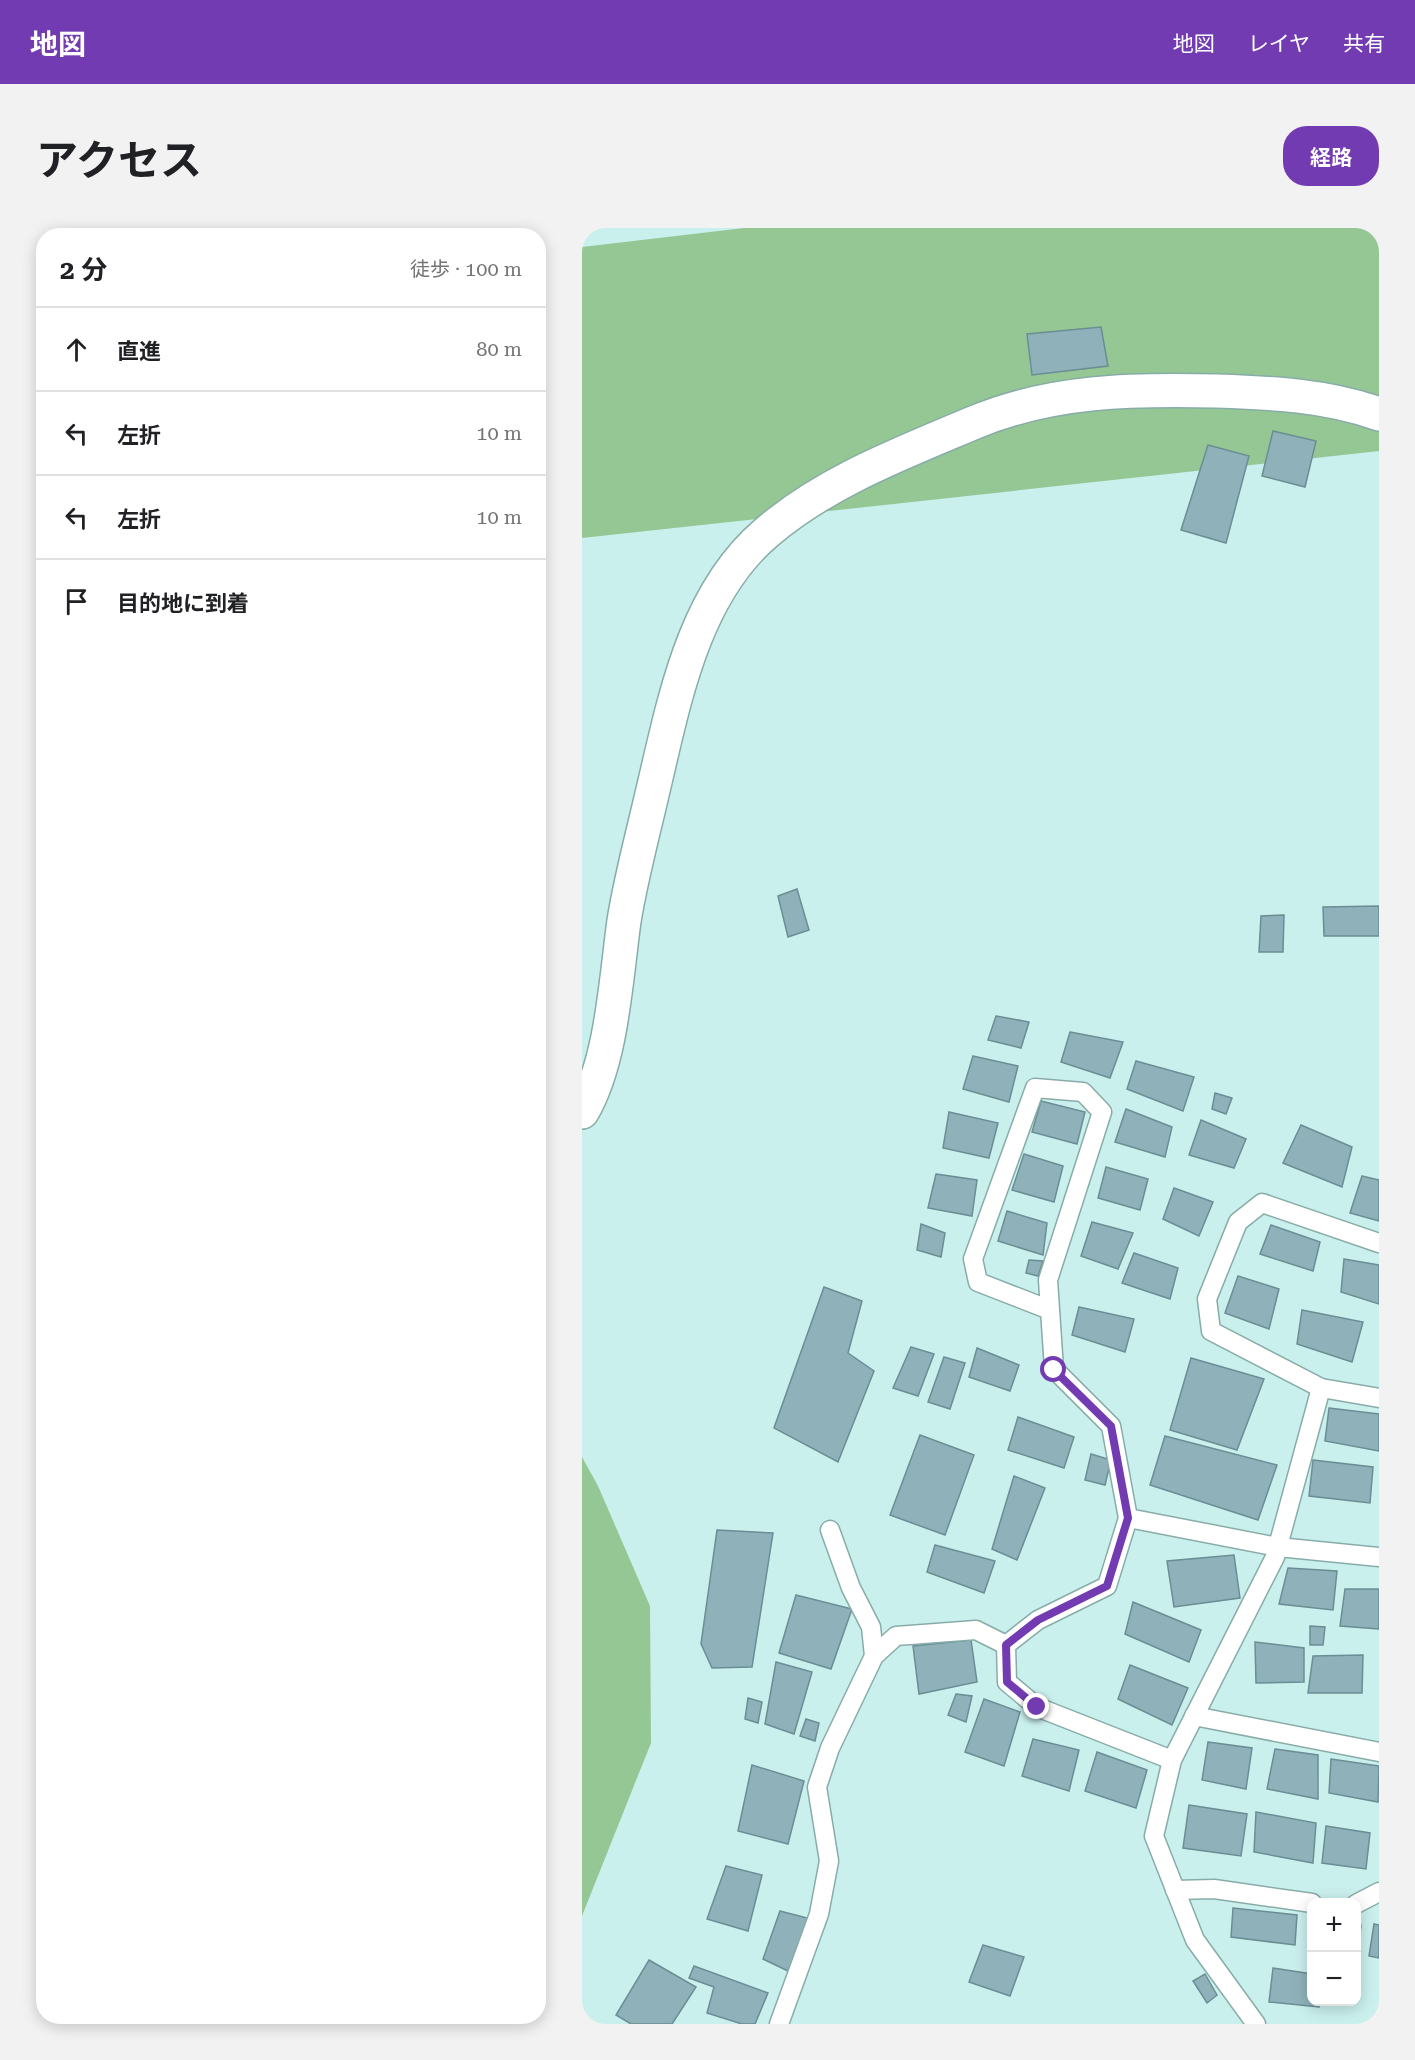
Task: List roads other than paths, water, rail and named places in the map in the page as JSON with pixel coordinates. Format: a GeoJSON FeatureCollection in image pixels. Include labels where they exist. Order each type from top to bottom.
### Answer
{"type":"FeatureCollection","features":[{"type":"Feature","properties":{"kind":"street"},"geometry":{"type":"LineString","coordinates":[[582,1112],[590,1098],[604,1053],[628,898],[682,678],[711,604],[750,547],[766,533],[829,489],[987,417],[1044,401],[1137,389],[1246,392],[1302,395],[1334,401],[1379,414]]}},
{"type":"Feature","properties":{"kind":"lane"},"geometry":{"type":"LineString","coordinates":[[1006,1645],[1038,1620],[1107,1586],[1128,1518],[1111,1426],[1054,1370],[1050,1310],[1048,1280],[1102,1113],[1083,1092],[1035,1088],[973,1259],[978,1282],[1050,1310]]}},
{"type":"Feature","properties":{"kind":"lane"},"geometry":{"type":"LineString","coordinates":[[1379,1243],[1262,1203],[1238,1222],[1207,1299],[1211,1331],[1321,1388],[1379,1398]]}},
{"type":"Feature","properties":{"kind":"lane"},"geometry":{"type":"LineString","coordinates":[[1256,2024],[1195,1940],[1154,1836],[1172,1760],[1275,1557],[1321,1388]]}},
{"type":"Feature","properties":{"kind":"lane"},"geometry":{"type":"LineString","coordinates":[[1128,1518],[1278,1547],[1379,1557]]}},
{"type":"Feature","properties":{"kind":"lane"},"geometry":{"type":"LineString","coordinates":[[830,1530],[851,1588],[871,1627],[874,1656]]}},
{"type":"Feature","properties":{"kind":"lane"},"geometry":{"type":"LineString","coordinates":[[779,2024],[819,1914],[829,1861],[817,1786],[830,1748],[874,1656],[896,1636],[976,1630],[1006,1645]]}},
{"type":"Feature","properties":{"kind":"lane"},"geometry":{"type":"LineString","coordinates":[[1006,1645],[1007,1682],[1037,1707],[1172,1760]]}},
{"type":"Feature","properties":{"kind":"lane"},"geometry":{"type":"LineString","coordinates":[[1194,1716],[1379,1752]]}},
{"type":"Feature","properties":{"kind":"lane"},"geometry":{"type":"LineString","coordinates":[[1175,1890],[1214,1889],[1307,1902]]}},
{"type":"Feature","properties":{"kind":"lane"},"geometry":{"type":"LineString","coordinates":[[1361,1901],[1379,1892]]}}]}
